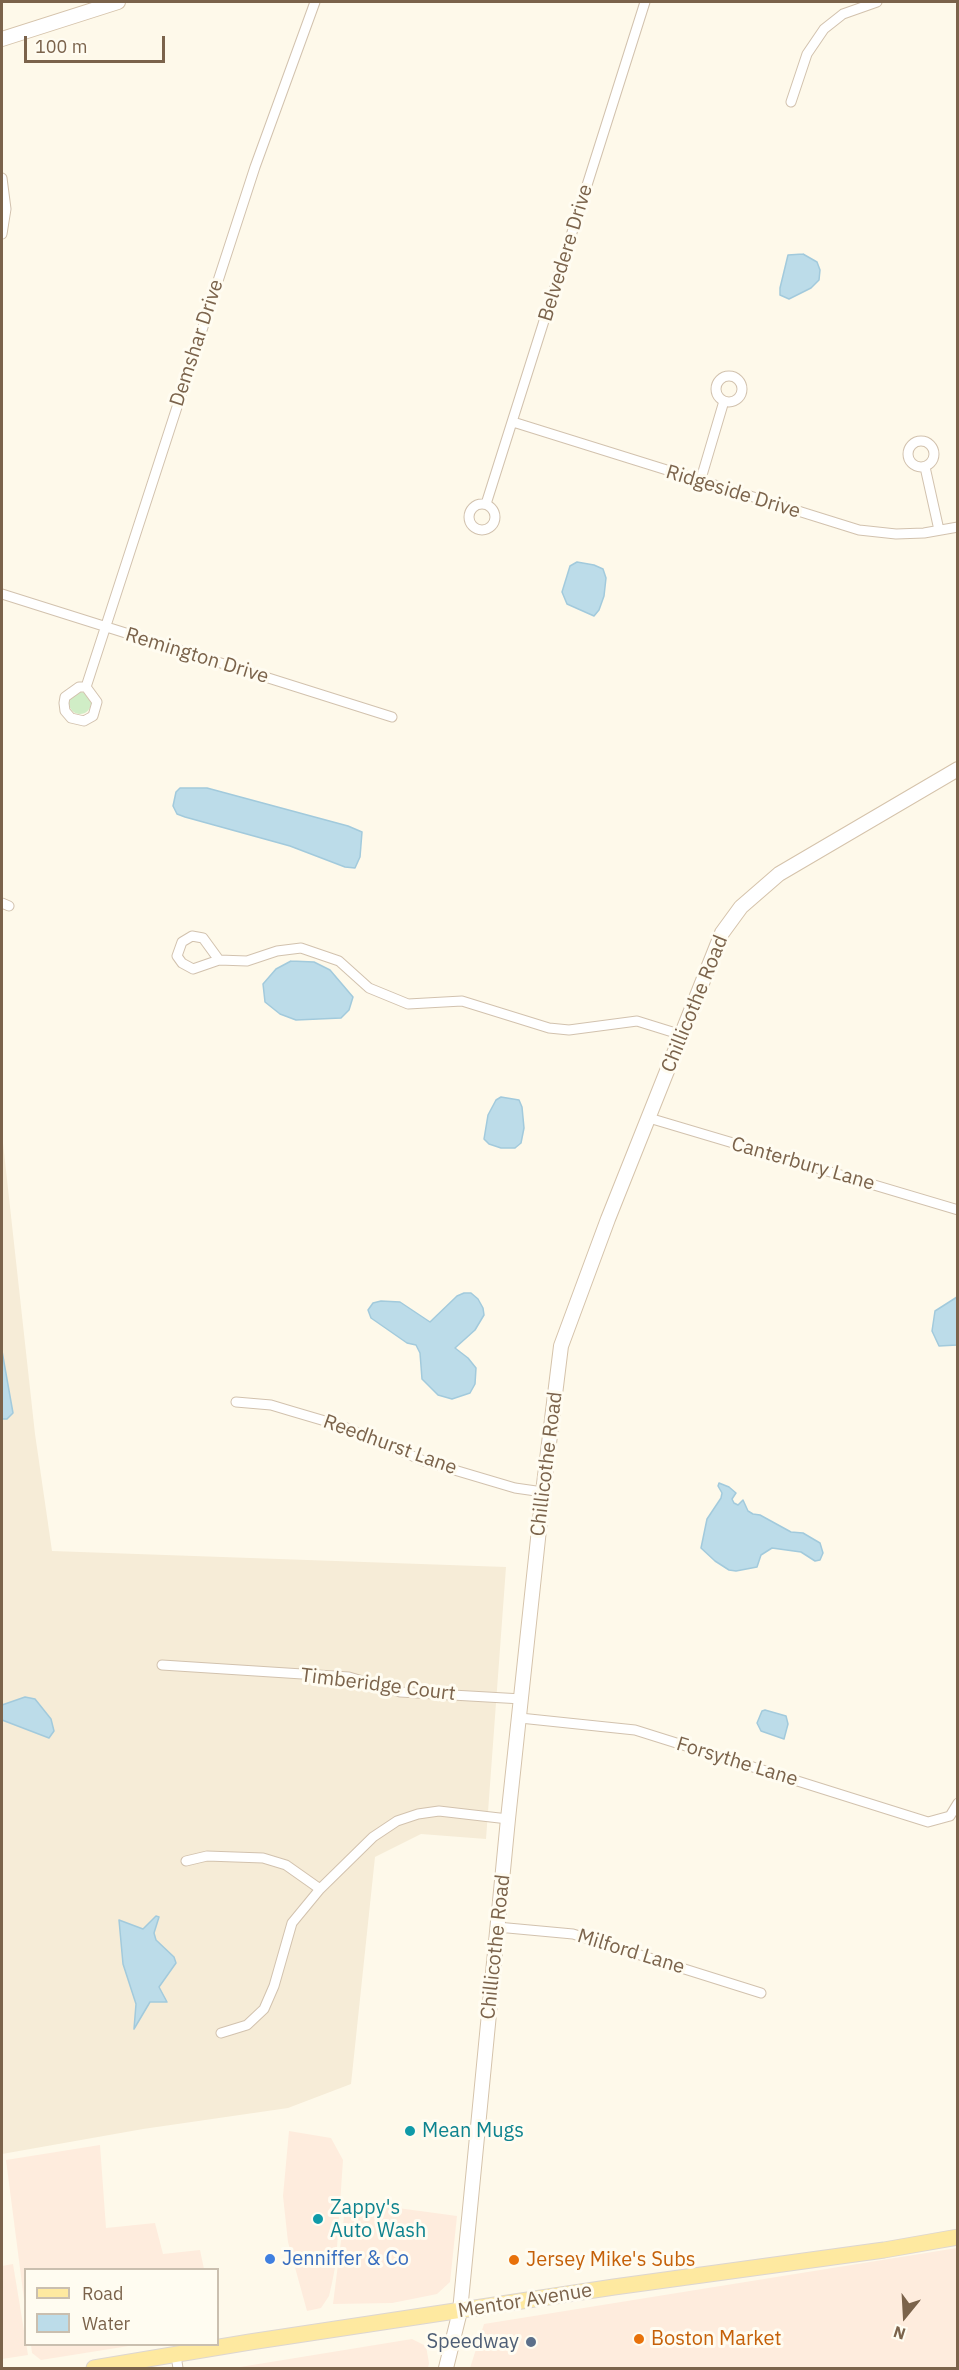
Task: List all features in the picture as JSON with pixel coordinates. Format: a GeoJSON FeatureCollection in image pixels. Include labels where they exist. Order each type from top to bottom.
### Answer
{"type":"FeatureCollection","features":[{"type":"Feature","properties":{"kind":"main road","name":"Mentor Avenue"},"geometry":{"type":"LineString","coordinates":[[94,2368],[177,2362],[250,2342],[614,2287],[884,2250],[957,2237]]}},
{"type":"Feature","properties":{"kind":"street"},"geometry":{"type":"LineString","coordinates":[[2,39],[118,2]]}},
{"type":"Feature","properties":{"kind":"street","name":"Demshar Drive"},"geometry":{"type":"LineString","coordinates":[[86,687],[255,167],[315,2]]}},
{"type":"Feature","properties":{"kind":"street","name":"Belvedere Drive"},"geometry":{"type":"LineString","coordinates":[[486,504],[645,2]]}},
{"type":"Feature","properties":{"kind":"street"},"geometry":{"type":"LineString","coordinates":[[791,102],[807,54],[824,30],[843,14],[877,2]]}},
{"type":"Feature","properties":{"kind":"street"},"geometry":{"type":"LineString","coordinates":[[2,177],[6,208],[2,234]]}},
{"type":"Feature","properties":{"kind":"street"},"geometry":{"type":"LineString","coordinates":[[700,482],[724,401]]}},
{"type":"Feature","properties":{"kind":"street","name":"Ridgeside Drive"},"geometry":{"type":"LineString","coordinates":[[513,422],[859,530],[896,534],[957,527]]}},
{"type":"Feature","properties":{"kind":"street"},"geometry":{"type":"LineString","coordinates":[[925,466],[939,530]]}},
{"type":"Feature","properties":{"kind":"street","name":"Remington Drive"},"geometry":{"type":"LineString","coordinates":[[2,594],[392,717]]}},
{"type":"Feature","properties":{"kind":"street","name":"Chillicothe Road"},"geometry":{"type":"LineString","coordinates":[[446,2368],[460,2312],[508,1819],[561,1346],[582,1286],[722,933],[741,906],[779,874],[957,770]]}},
{"type":"Feature","properties":{"kind":"street"},"geometry":{"type":"LineString","coordinates":[[219,960],[247,961],[277,951],[301,948],[339,962],[369,988],[408,1004],[462,1001],[549,1028],[569,1030],[637,1021],[682,1035]]}},
{"type":"Feature","properties":{"kind":"street","name":"Canterbury Lane"},"geometry":{"type":"LineString","coordinates":[[649,1118],[957,1210]]}},
{"type":"Feature","properties":{"kind":"street","name":"Reedhurst Lane"},"geometry":{"type":"LineString","coordinates":[[236,1402],[271,1405],[291,1410],[342,1426],[424,1461],[515,1488],[543,1492]]}},
{"type":"Feature","properties":{"kind":"street","name":"Timberidge Court"},"geometry":{"type":"LineString","coordinates":[[162,1665],[349,1677],[400,1692],[522,1699]]}},
{"type":"Feature","properties":{"kind":"street","name":"Forsythe Lane"},"geometry":{"type":"LineString","coordinates":[[519,1718],[635,1730],[928,1822],[954,1819]]}},
{"type":"Feature","properties":{"kind":"street"},"geometry":{"type":"LineString","coordinates":[[954,1819],[957,1803]]}},
{"type":"Feature","properties":{"kind":"street"},"geometry":{"type":"LineString","coordinates":[[221,2033],[246,2025],[264,2009],[274,1986],[292,1923],[320,1889],[373,1837],[396,1821],[418,1814],[439,1811],[508,1819]]}},
{"type":"Feature","properties":{"kind":"street"},"geometry":{"type":"LineString","coordinates":[[186,1861],[207,1856],[263,1858],[286,1865],[320,1889]]}},
{"type":"Feature","properties":{"kind":"street","name":"Milford Lane"},"geometry":{"type":"LineString","coordinates":[[497,1927],[573,1934],[761,1993]]}},
{"type":"Feature","properties":{"kind":"shaded area"},"geometry":{"type":"Polygon","coordinates":[[[2,1134],[35,1434],[52,1551],[506,1567],[486,1839],[421,1834],[375,1857],[351,2084],[288,2108],[143,2129],[2,2154],[2,1134]]]}},
{"type":"Feature","properties":{"kind":"shaded area"},"geometry":{"type":"Polygon","coordinates":[[[289,2131],[331,2138],[343,2160],[336,2262],[329,2296],[321,2308],[307,2311],[288,2242],[283,2196],[289,2131]]]}},
{"type":"Feature","properties":{"kind":"shaded area"},"geometry":{"type":"Polygon","coordinates":[[[100,2145],[106,2228],[155,2223],[163,2254],[200,2250],[204,2268],[24,2268],[24,2299],[6,2160],[100,2145]]]}},
{"type":"Feature","properties":{"kind":"shaded area"},"geometry":{"type":"Polygon","coordinates":[[[346,2201],[457,2216],[450,2282],[437,2294],[392,2303],[333,2304],[346,2201]]]}},
{"type":"Feature","properties":{"kind":"shaded area"},"geometry":{"type":"Polygon","coordinates":[[[957,2248],[957,2368],[470,2368],[484,2324],[957,2248]]]}},
{"type":"Feature","properties":{"kind":"shaded area"},"geometry":{"type":"Polygon","coordinates":[[[13,2264],[24,2331],[24,2346],[27,2346],[28,2355],[2,2359],[2,2266],[13,2264]]]}},
{"type":"Feature","properties":{"kind":"shaded area"},"geometry":{"type":"Polygon","coordinates":[[[412,2339],[426,2346],[428,2368],[234,2368],[412,2339]]]}},
{"type":"Feature","properties":{"kind":"shaded area"},"geometry":{"type":"Polygon","coordinates":[[[31,2346],[129,2346],[41,2360],[32,2353],[31,2346]]]}},
{"type":"Feature","properties":{"kind":"green space"},"geometry":{"type":"Polygon","coordinates":[[[80,692],[88,695],[91,703],[88,711],[80,714],[72,711],[69,703],[72,695],[80,692]]]}},
{"type":"Feature","properties":{"kind":"water"},"geometry":{"type":"Polygon","coordinates":[[[803,254],[817,262],[820,270],[819,280],[811,288],[789,299],[780,295],[788,255],[803,254]]]}},
{"type":"Feature","properties":{"kind":"water"},"geometry":{"type":"Polygon","coordinates":[[[577,562],[603,569],[606,578],[604,596],[594,616],[567,604],[562,592],[570,566],[577,562]]]}},
{"type":"Feature","properties":{"kind":"water"},"geometry":{"type":"Polygon","coordinates":[[[180,788],[207,788],[348,826],[362,832],[360,857],[355,868],[345,867],[290,846],[177,814],[173,806],[176,792],[180,788]]]}},
{"type":"Feature","properties":{"kind":"water"},"geometry":{"type":"Polygon","coordinates":[[[291,961],[314,962],[330,970],[353,997],[349,1010],[341,1018],[296,1020],[280,1014],[265,1002],[263,984],[276,969],[291,961]]]}},
{"type":"Feature","properties":{"kind":"water"},"geometry":{"type":"Polygon","coordinates":[[[501,1097],[519,1100],[522,1107],[524,1128],[521,1143],[515,1148],[501,1148],[489,1144],[484,1139],[488,1115],[496,1100],[501,1097]]]}},
{"type":"Feature","properties":{"kind":"water"},"geometry":{"type":"Polygon","coordinates":[[[471,1293],[478,1299],[484,1315],[475,1330],[455,1348],[476,1368],[475,1384],[470,1393],[452,1399],[438,1395],[422,1379],[420,1353],[416,1345],[407,1343],[371,1318],[368,1310],[373,1303],[381,1301],[400,1302],[430,1322],[457,1296],[471,1293]]]}},
{"type":"Feature","properties":{"kind":"water"},"geometry":{"type":"Polygon","coordinates":[[[957,1297],[957,1345],[939,1346],[932,1331],[935,1311],[957,1297]]]}},
{"type":"Feature","properties":{"kind":"water"},"geometry":{"type":"Polygon","coordinates":[[[2,1351],[13,1413],[7,1419],[2,1419],[2,1351]]]}},
{"type":"Feature","properties":{"kind":"water"},"geometry":{"type":"Polygon","coordinates":[[[719,1483],[736,1493],[732,1499],[734,1503],[738,1505],[743,1500],[748,1511],[753,1514],[760,1515],[791,1532],[803,1533],[820,1543],[823,1553],[820,1560],[815,1561],[801,1552],[772,1548],[761,1555],[757,1567],[729,1570],[715,1561],[701,1548],[707,1519],[721,1498],[719,1483]]]}},
{"type":"Feature","properties":{"kind":"water"},"geometry":{"type":"Polygon","coordinates":[[[25,1697],[35,1699],[51,1719],[54,1731],[49,1738],[2,1720],[2,1705],[25,1697]]]}},
{"type":"Feature","properties":{"kind":"water"},"geometry":{"type":"Polygon","coordinates":[[[762,1711],[786,1716],[788,1724],[784,1739],[761,1731],[757,1723],[762,1711]]]}},
{"type":"Feature","properties":{"kind":"water"},"geometry":{"type":"Polygon","coordinates":[[[156,1916],[159,1917],[154,1933],[156,1940],[174,1957],[176,1963],[159,1987],[167,2002],[150,2002],[134,2029],[136,2004],[123,1964],[119,1920],[143,1929],[156,1916]]]}},
{"type":"Feature","properties":{"kind":"place","name":"Mean Mugs"},"geometry":{"type":"Point","coordinates":[410,2131]}},
{"type":"Feature","properties":{"kind":"place","name":"Zappy's Auto Wash"},"geometry":{"type":"Point","coordinates":[318,2219]}},
{"type":"Feature","properties":{"kind":"place","name":"Jenniffer & Co"},"geometry":{"type":"Point","coordinates":[270,2259]}},
{"type":"Feature","properties":{"kind":"place","name":"Jersey Mike's Subs"},"geometry":{"type":"Point","coordinates":[514,2260]}},
{"type":"Feature","properties":{"kind":"place","name":"Boston Market"},"geometry":{"type":"Point","coordinates":[639,2339]}},
{"type":"Feature","properties":{"kind":"place","name":"Speedway"},"geometry":{"type":"Point","coordinates":[531,2342]}}]}
